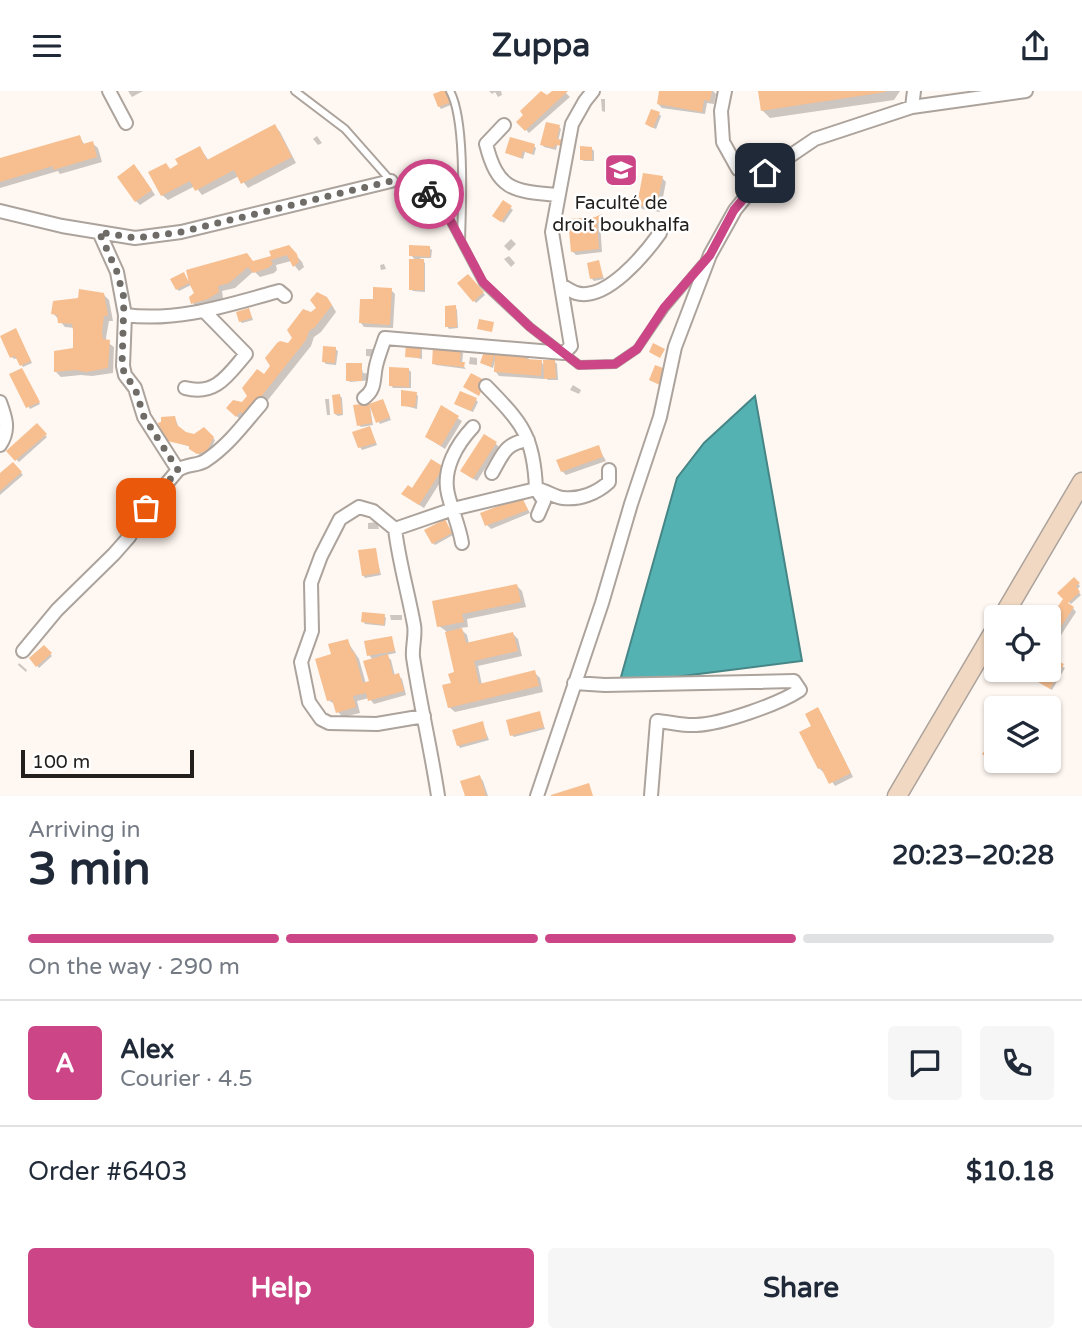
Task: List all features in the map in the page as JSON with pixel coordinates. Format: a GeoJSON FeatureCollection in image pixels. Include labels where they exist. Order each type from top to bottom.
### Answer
{"type":"FeatureCollection","features":[{"type":"Feature","properties":{"kind":"street"},"geometry":{"type":"LineString","coordinates":[[109,91],[126,123]]}},
{"type":"Feature","properties":{"kind":"street"},"geometry":{"type":"LineString","coordinates":[[364,398],[371,393],[375,383],[376,367],[385,338],[564,353],[571,346],[552,232],[572,124],[593,91]]}},
{"type":"Feature","properties":{"kind":"street"},"geometry":{"type":"LineString","coordinates":[[725,91],[721,110],[723,142],[738,169],[765,173]]}},
{"type":"Feature","properties":{"kind":"street"},"geometry":{"type":"LineString","coordinates":[[912,107],[914,91]]}},
{"type":"Feature","properties":{"kind":"street"},"geometry":{"type":"LineString","coordinates":[[537,796],[602,603],[660,417],[675,347],[710,255],[734,210],[765,173],[815,139],[912,107],[1026,91]]}},
{"type":"Feature","properties":{"kind":"street"},"geometry":{"type":"LineString","coordinates":[[504,125],[486,144],[491,163],[503,183],[525,192],[558,195]]}},
{"type":"Feature","properties":{"kind":"street"},"geometry":{"type":"LineString","coordinates":[[0,211],[62,226],[135,238],[181,232],[391,181]]}},
{"type":"Feature","properties":{"kind":"street"},"geometry":{"type":"LineString","coordinates":[[99,232],[117,272],[124,298],[122,366],[135,388],[144,417],[178,470]]}},
{"type":"Feature","properties":{"kind":"street"},"geometry":{"type":"LineString","coordinates":[[561,285],[578,294],[601,289],[626,273],[645,254],[660,233]]}},
{"type":"Feature","properties":{"kind":"street"},"geometry":{"type":"LineString","coordinates":[[125,315],[148,318],[205,312],[279,291],[285,296]]}},
{"type":"Feature","properties":{"kind":"street"},"geometry":{"type":"LineString","coordinates":[[185,388],[199,391],[220,384],[246,354],[205,312]]}},
{"type":"Feature","properties":{"kind":"street"},"geometry":{"type":"LineString","coordinates":[[486,386],[526,431],[533,454],[536,489],[544,501],[538,515]]}},
{"type":"Feature","properties":{"kind":"street"},"geometry":{"type":"LineString","coordinates":[[0,402],[8,421],[5,437],[0,445]]}},
{"type":"Feature","properties":{"kind":"street"},"geometry":{"type":"LineString","coordinates":[[23,651],[57,610],[129,537],[146,508],[178,470],[204,462],[233,437],[261,404]]}},
{"type":"Feature","properties":{"kind":"street"},"geometry":{"type":"LineString","coordinates":[[462,543],[459,523],[447,491],[449,465],[463,438],[473,427]]}},
{"type":"Feature","properties":{"kind":"street"},"geometry":{"type":"LineString","coordinates":[[492,473],[508,446],[514,442],[528,440]]}},
{"type":"Feature","properties":{"kind":"street"},"geometry":{"type":"LineString","coordinates":[[396,529],[453,509],[536,489],[546,490],[561,498],[582,496],[599,491],[609,482],[609,470]]}},
{"type":"Feature","properties":{"kind":"street"},"geometry":{"type":"LineString","coordinates":[[1010,605],[1082,482]]}},
{"type":"Feature","properties":{"kind":"street"},"geometry":{"type":"LineString","coordinates":[[424,716],[377,725],[329,723],[321,719],[309,702],[301,662],[312,631],[311,583],[340,519],[359,507],[373,511],[396,529],[403,580],[415,629],[412,651],[424,716],[438,796]]}},
{"type":"Feature","properties":{"kind":"street"},"geometry":{"type":"LineString","coordinates":[[897,796],[984,648]]}},
{"type":"Feature","properties":{"kind":"street"},"geometry":{"type":"LineString","coordinates":[[574,683],[604,685],[794,681],[800,690],[793,695],[727,718],[696,725],[657,721],[651,796]]}},
{"type":"Feature","properties":{"kind":"lane"},"geometry":{"type":"LineString","coordinates":[[295,91],[345,129],[391,181],[425,190],[441,203],[483,282],[530,327],[579,365],[615,364],[637,349],[664,308],[710,255]]}},
{"type":"Feature","properties":{"kind":"lane"},"geometry":{"type":"LineString","coordinates":[[450,91],[455,100],[459,139],[461,243]]}},
{"type":"Feature","properties":{"kind":"water"},"geometry":{"type":"Polygon","coordinates":[[[755,396],[802,661],[619,684],[677,478],[704,443],[755,396]]]}},
{"type":"Feature","properties":{"kind":"building"},"geometry":{"type":"Polygon","coordinates":[[[448,91],[452,102],[438,107],[433,94],[448,91]]]}},
{"type":"Feature","properties":{"kind":"building"},"geometry":{"type":"Polygon","coordinates":[[[541,91],[547,95],[552,91],[568,91],[525,131],[516,122],[523,115],[520,111],[541,91]]]}},
{"type":"Feature","properties":{"kind":"building"},"geometry":{"type":"Polygon","coordinates":[[[659,91],[712,91],[710,101],[704,100],[702,112],[657,104],[659,91]]]}},
{"type":"Feature","properties":{"kind":"building"},"geometry":{"type":"Polygon","coordinates":[[[758,91],[886,91],[886,92],[761,111],[758,91]]]}},
{"type":"Feature","properties":{"kind":"building"},"geometry":{"type":"Polygon","coordinates":[[[651,109],[660,112],[653,128],[645,124],[651,109]]]}},
{"type":"Feature","properties":{"kind":"building"},"geometry":{"type":"Polygon","coordinates":[[[546,122],[560,125],[557,139],[565,140],[564,146],[555,145],[554,148],[540,145],[546,122]]]}},
{"type":"Feature","properties":{"kind":"building"},"geometry":{"type":"Polygon","coordinates":[[[275,124],[292,157],[241,184],[234,170],[195,191],[190,181],[161,196],[148,172],[166,163],[170,169],[178,164],[175,159],[200,146],[207,160],[275,124]]]}},
{"type":"Feature","properties":{"kind":"building"},"geometry":{"type":"Polygon","coordinates":[[[80,135],[83,144],[93,141],[97,157],[53,170],[53,166],[0,182],[0,158],[80,135]]]}},
{"type":"Feature","properties":{"kind":"building"},"geometry":{"type":"Polygon","coordinates":[[[510,137],[535,144],[532,154],[523,151],[521,158],[505,153],[510,137]]]}},
{"type":"Feature","properties":{"kind":"building"},"geometry":{"type":"Polygon","coordinates":[[[580,146],[592,147],[592,160],[580,160],[580,146]]]}},
{"type":"Feature","properties":{"kind":"building"},"geometry":{"type":"Polygon","coordinates":[[[134,164],[152,190],[135,202],[117,177],[134,164]]]}},
{"type":"Feature","properties":{"kind":"building"},"geometry":{"type":"Polygon","coordinates":[[[643,173],[663,176],[656,209],[637,205],[643,173]]]}},
{"type":"Feature","properties":{"kind":"building"},"geometry":{"type":"Polygon","coordinates":[[[503,200],[512,206],[501,222],[492,216],[503,200]]]}},
{"type":"Feature","properties":{"kind":"building"},"geometry":{"type":"Polygon","coordinates":[[[602,214],[604,220],[597,223],[599,249],[571,252],[568,219],[602,214]]]}},
{"type":"Feature","properties":{"kind":"building"},"geometry":{"type":"Polygon","coordinates":[[[289,245],[297,254],[299,262],[293,267],[287,255],[271,260],[273,264],[268,268],[253,273],[248,267],[229,283],[218,286],[219,292],[208,299],[191,304],[189,297],[194,293],[186,270],[247,253],[253,261],[271,256],[269,251],[289,245]]]}},
{"type":"Feature","properties":{"kind":"building"},"geometry":{"type":"Polygon","coordinates":[[[409,245],[430,246],[430,257],[409,256],[409,245]]]}},
{"type":"Feature","properties":{"kind":"building"},"geometry":{"type":"Polygon","coordinates":[[[409,259],[424,259],[424,290],[409,290],[409,259]]]}},
{"type":"Feature","properties":{"kind":"building"},"geometry":{"type":"Polygon","coordinates":[[[599,260],[603,277],[590,279],[587,263],[599,260]]]}},
{"type":"Feature","properties":{"kind":"building"},"geometry":{"type":"Polygon","coordinates":[[[184,272],[189,283],[176,290],[170,279],[184,272]]]}},
{"type":"Feature","properties":{"kind":"building"},"geometry":{"type":"Polygon","coordinates":[[[468,274],[484,292],[473,302],[457,283],[468,274]]]}},
{"type":"Feature","properties":{"kind":"building"},"geometry":{"type":"Polygon","coordinates":[[[373,287],[392,288],[390,325],[359,323],[360,299],[373,299],[373,287]]]}},
{"type":"Feature","properties":{"kind":"building"},"geometry":{"type":"Polygon","coordinates":[[[79,289],[104,293],[108,316],[104,316],[102,332],[103,339],[110,340],[108,368],[86,372],[54,372],[54,351],[73,348],[73,330],[72,324],[58,323],[57,315],[51,314],[53,301],[78,298],[79,289]]]}},
{"type":"Feature","properties":{"kind":"building"},"geometry":{"type":"Polygon","coordinates":[[[317,292],[327,297],[332,305],[309,331],[306,340],[246,416],[240,412],[236,417],[226,408],[233,400],[242,402],[247,396],[242,388],[257,369],[264,374],[270,366],[265,358],[277,343],[288,343],[292,338],[287,330],[303,309],[311,312],[316,308],[310,300],[317,292]]]}},
{"type":"Feature","properties":{"kind":"building"},"geometry":{"type":"Polygon","coordinates":[[[456,305],[457,327],[445,327],[445,306],[456,305]]]}},
{"type":"Feature","properties":{"kind":"building"},"geometry":{"type":"Polygon","coordinates":[[[249,308],[252,318],[239,322],[236,312],[249,308]]]}},
{"type":"Feature","properties":{"kind":"building"},"geometry":{"type":"Polygon","coordinates":[[[479,319],[494,322],[492,332],[477,329],[479,319]]]}},
{"type":"Feature","properties":{"kind":"building"},"geometry":{"type":"Polygon","coordinates":[[[16,328],[31,361],[20,366],[15,356],[10,358],[0,336],[16,328]]]}},
{"type":"Feature","properties":{"kind":"building"},"geometry":{"type":"Polygon","coordinates":[[[406,343],[421,344],[420,358],[405,357],[406,343]]]}},
{"type":"Feature","properties":{"kind":"building"},"geometry":{"type":"Polygon","coordinates":[[[653,343],[665,349],[660,358],[649,352],[653,343]]]}},
{"type":"Feature","properties":{"kind":"building"},"geometry":{"type":"Polygon","coordinates":[[[323,346],[336,347],[335,363],[322,362],[323,346]]]}},
{"type":"Feature","properties":{"kind":"building"},"geometry":{"type":"Polygon","coordinates":[[[433,346],[461,349],[460,362],[465,362],[464,367],[432,364],[433,346]]]}},
{"type":"Feature","properties":{"kind":"building"},"geometry":{"type":"Polygon","coordinates":[[[485,349],[527,352],[526,359],[542,360],[541,376],[494,372],[495,352],[491,367],[480,363],[485,349]]]}},
{"type":"Feature","properties":{"kind":"building"},"geometry":{"type":"Polygon","coordinates":[[[543,360],[555,360],[556,378],[544,379],[543,360]]]}},
{"type":"Feature","properties":{"kind":"building"},"geometry":{"type":"Polygon","coordinates":[[[346,363],[362,363],[362,381],[346,381],[346,363]]]}},
{"type":"Feature","properties":{"kind":"building"},"geometry":{"type":"Polygon","coordinates":[[[655,365],[668,370],[662,386],[649,380],[655,365]]]}},
{"type":"Feature","properties":{"kind":"building"},"geometry":{"type":"Polygon","coordinates":[[[389,367],[409,368],[409,387],[389,386],[389,367]]]}},
{"type":"Feature","properties":{"kind":"building"},"geometry":{"type":"Polygon","coordinates":[[[22,368],[40,402],[26,408],[9,374],[22,368]]]}},
{"type":"Feature","properties":{"kind":"building"},"geometry":{"type":"Polygon","coordinates":[[[471,373],[486,381],[479,396],[463,387],[471,373]]]}},
{"type":"Feature","properties":{"kind":"building"},"geometry":{"type":"Polygon","coordinates":[[[401,390],[417,392],[415,407],[401,406],[401,390]]]}},
{"type":"Feature","properties":{"kind":"building"},"geometry":{"type":"Polygon","coordinates":[[[460,391],[477,398],[471,411],[454,404],[460,391]]]}},
{"type":"Feature","properties":{"kind":"building"},"geometry":{"type":"Polygon","coordinates":[[[340,394],[342,414],[334,414],[332,395],[340,394]]]}},
{"type":"Feature","properties":{"kind":"building"},"geometry":{"type":"Polygon","coordinates":[[[383,399],[390,417],[376,423],[369,404],[383,399]]]}},
{"type":"Feature","properties":{"kind":"building"},"geometry":{"type":"Polygon","coordinates":[[[369,403],[372,423],[357,426],[353,405],[369,403]]]}},
{"type":"Feature","properties":{"kind":"building"},"geometry":{"type":"Polygon","coordinates":[[[441,405],[459,416],[441,446],[425,437],[441,405]]]}},
{"type":"Feature","properties":{"kind":"building"},"geometry":{"type":"Polygon","coordinates":[[[175,416],[177,425],[186,432],[194,434],[204,427],[214,437],[207,451],[197,454],[189,449],[189,446],[163,440],[158,423],[161,422],[161,417],[175,416]]]}},
{"type":"Feature","properties":{"kind":"building"},"geometry":{"type":"Polygon","coordinates":[[[37,423],[47,434],[15,461],[6,451],[37,423]]]}},
{"type":"Feature","properties":{"kind":"building"},"geometry":{"type":"Polygon","coordinates":[[[370,426],[376,443],[358,448],[352,432],[370,426]]]}},
{"type":"Feature","properties":{"kind":"building"},"geometry":{"type":"Polygon","coordinates":[[[484,434],[497,442],[473,479],[460,471],[484,434]]]}},
{"type":"Feature","properties":{"kind":"building"},"geometry":{"type":"Polygon","coordinates":[[[599,445],[603,457],[561,472],[556,460],[599,445]]]}},
{"type":"Feature","properties":{"kind":"building"},"geometry":{"type":"Polygon","coordinates":[[[431,459],[444,467],[419,505],[401,494],[408,485],[412,488],[431,459]]]}},
{"type":"Feature","properties":{"kind":"building"},"geometry":{"type":"Polygon","coordinates":[[[13,462],[22,472],[0,491],[0,473],[13,462]]]}},
{"type":"Feature","properties":{"kind":"building"},"geometry":{"type":"Polygon","coordinates":[[[522,497],[528,510],[485,526],[480,513],[522,497]]]}},
{"type":"Feature","properties":{"kind":"building"},"geometry":{"type":"Polygon","coordinates":[[[445,519],[452,533],[432,544],[424,530],[445,519]]]}},
{"type":"Feature","properties":{"kind":"building"},"geometry":{"type":"Polygon","coordinates":[[[376,548],[380,573],[362,576],[358,550],[376,548]]]}},
{"type":"Feature","properties":{"kind":"building"},"geometry":{"type":"Polygon","coordinates":[[[1074,577],[1080,583],[1076,586],[1080,592],[1068,603],[1074,607],[1061,626],[1059,605],[1063,599],[1057,593],[1074,577]]]}},
{"type":"Feature","properties":{"kind":"building"},"geometry":{"type":"Polygon","coordinates":[[[517,584],[521,602],[462,614],[464,622],[437,627],[432,601],[517,584]]]}},
{"type":"Feature","properties":{"kind":"building"},"geometry":{"type":"Polygon","coordinates":[[[362,612],[385,614],[384,625],[361,622],[362,612]]]}},
{"type":"Feature","properties":{"kind":"building"},"geometry":{"type":"Polygon","coordinates":[[[462,628],[466,643],[513,632],[518,651],[474,661],[479,684],[535,670],[539,686],[448,708],[442,685],[451,683],[448,674],[454,672],[445,632],[462,628]]]}},
{"type":"Feature","properties":{"kind":"building"},"geometry":{"type":"Polygon","coordinates":[[[392,636],[395,651],[367,656],[364,641],[392,636]]]}},
{"type":"Feature","properties":{"kind":"building"},"geometry":{"type":"Polygon","coordinates":[[[348,639],[363,683],[369,681],[363,661],[388,654],[393,675],[399,673],[404,691],[368,701],[366,693],[353,696],[356,707],[336,713],[332,700],[327,701],[315,659],[331,654],[328,644],[348,639]]]}},
{"type":"Feature","properties":{"kind":"building"},"geometry":{"type":"Polygon","coordinates":[[[44,645],[52,653],[36,667],[29,658],[44,645]]]}},
{"type":"Feature","properties":{"kind":"building"},"geometry":{"type":"Polygon","coordinates":[[[1038,682],[1054,682],[1050,689],[1038,682]]]}},
{"type":"Feature","properties":{"kind":"building"},"geometry":{"type":"Polygon","coordinates":[[[818,707],[851,773],[829,784],[799,732],[811,726],[805,714],[818,707]]]}},
{"type":"Feature","properties":{"kind":"building"},"geometry":{"type":"Polygon","coordinates":[[[540,711],[544,727],[510,736],[506,720],[540,711]]]}},
{"type":"Feature","properties":{"kind":"building"},"geometry":{"type":"Polygon","coordinates":[[[483,721],[487,738],[457,746],[452,730],[483,721]]]}},
{"type":"Feature","properties":{"kind":"building"},"geometry":{"type":"Polygon","coordinates":[[[480,775],[486,796],[465,796],[460,781],[480,775]]]}},
{"type":"Feature","properties":{"kind":"building"},"geometry":{"type":"Polygon","coordinates":[[[589,783],[593,796],[551,796],[551,795],[589,783]]]}},
{"type":"Feature","properties":{"kind":"way so far"},"geometry":{"type":"LineString","coordinates":[[146,508],[178,470],[144,417],[135,388],[122,366],[124,298],[117,272],[99,232],[135,238],[181,232],[391,181],[425,190],[429,194]]}},
{"type":"Feature","properties":{"kind":"place","name":"Faculté de droit boukhalfa"},"geometry":{"type":"Point","coordinates":[621,170]}},
{"type":"Feature","properties":{"kind":"route"},"geometry":{"type":"LineString","coordinates":[[429,194],[441,203],[483,282],[530,327],[579,365],[615,364],[637,349],[664,308],[710,255],[734,210],[765,173]]}}]}
